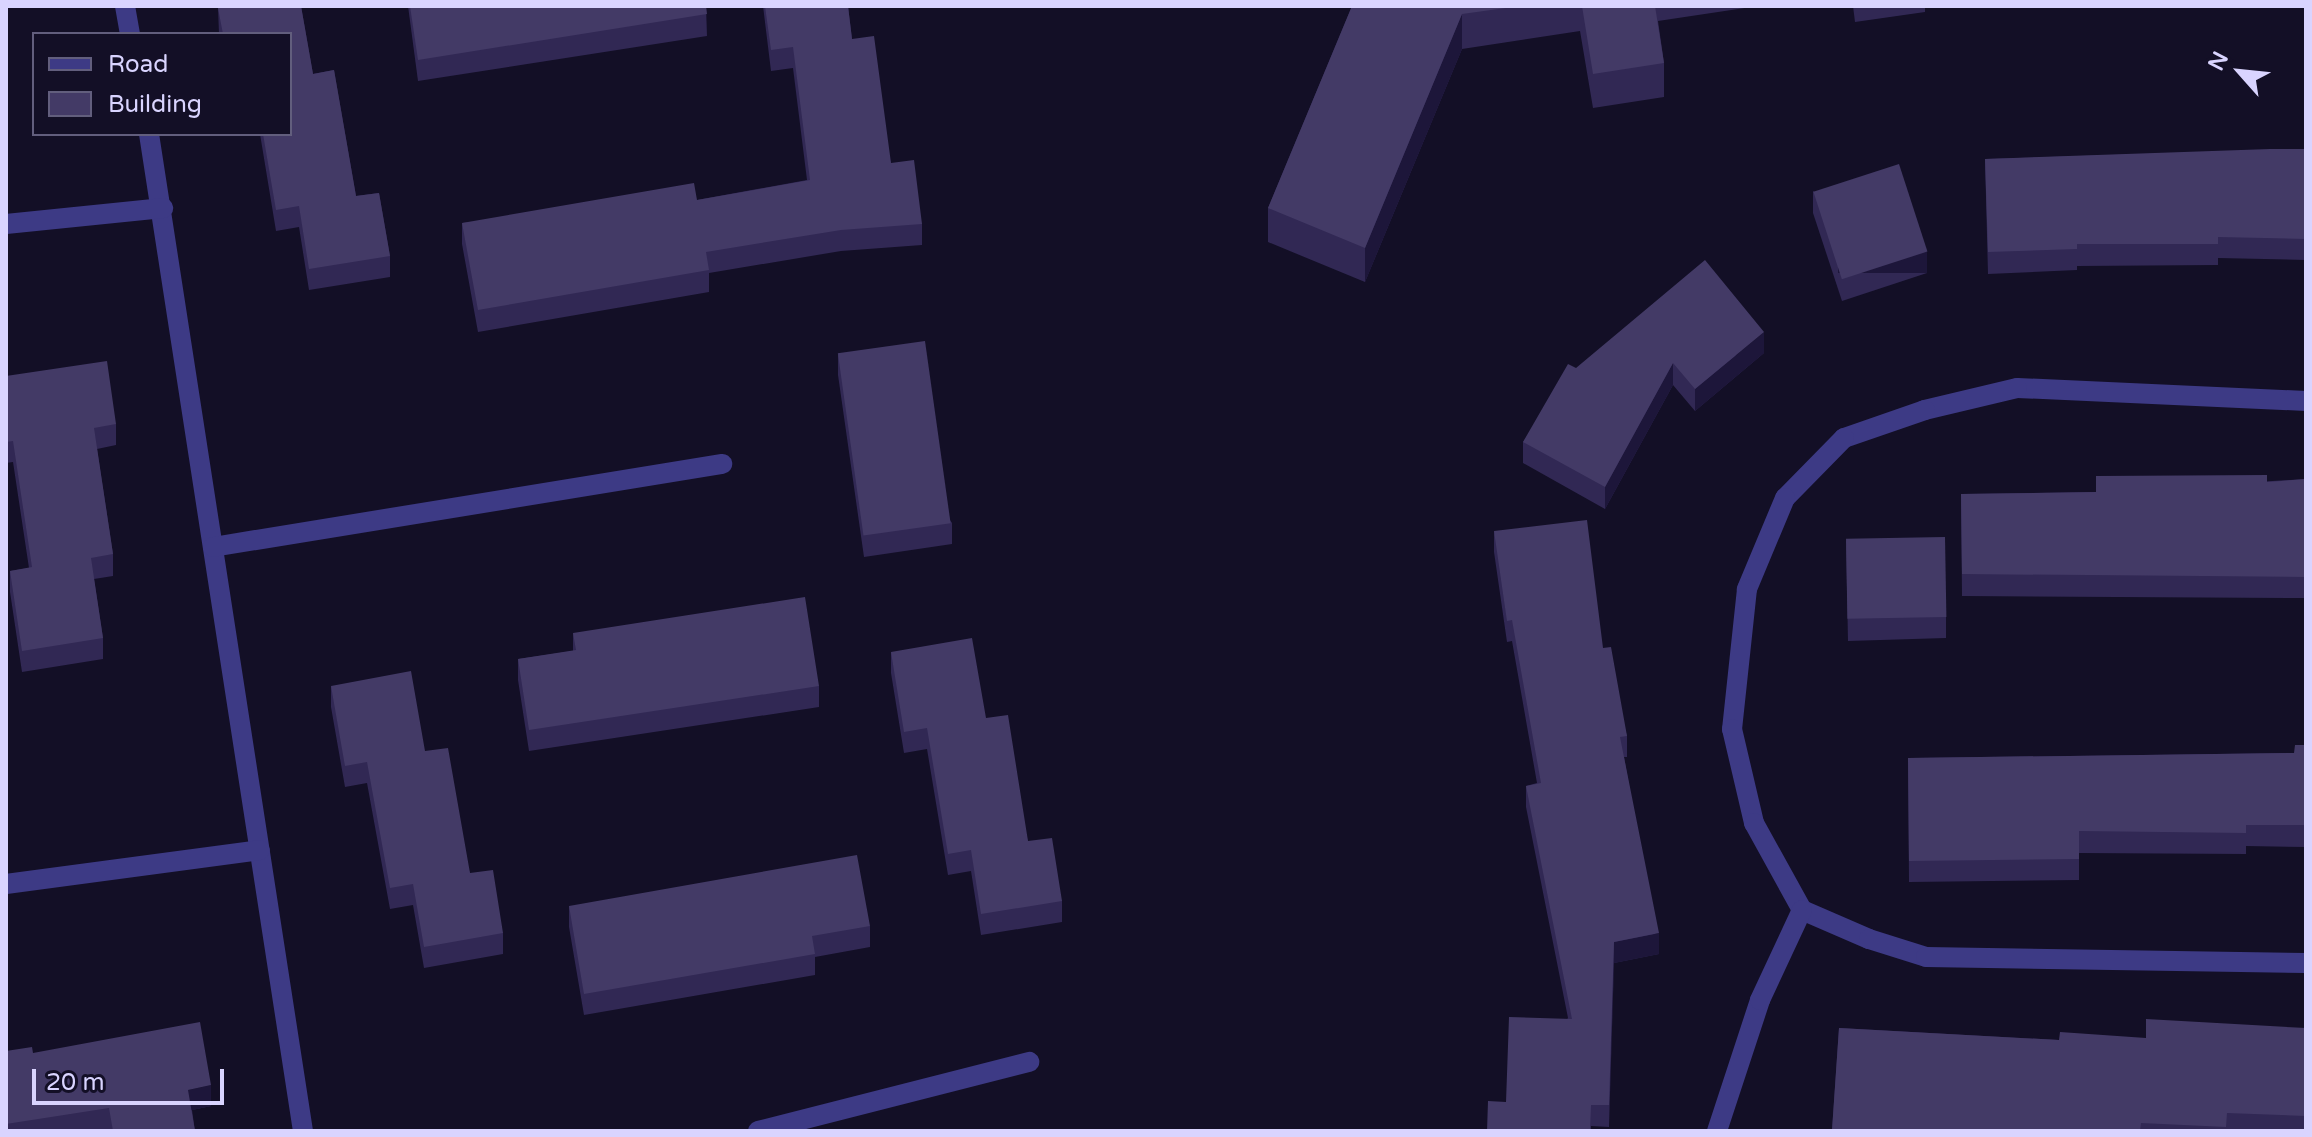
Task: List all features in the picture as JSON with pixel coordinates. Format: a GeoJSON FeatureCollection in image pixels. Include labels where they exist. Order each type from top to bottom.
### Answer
{"type":"FeatureCollection","features":[{"type":"Feature","properties":{"kind":"street"},"geometry":{"type":"LineString","coordinates":[[125,6],[130,32]]}},
{"type":"Feature","properties":{"kind":"street"},"geometry":{"type":"LineString","coordinates":[[149,136],[163,208],[303,1131]]}},
{"type":"Feature","properties":{"kind":"street"},"geometry":{"type":"LineString","coordinates":[[6,224],[163,208]]}},
{"type":"Feature","properties":{"kind":"street"},"geometry":{"type":"LineString","coordinates":[[2306,401],[2017,388],[1925,410],[1844,438],[1785,498],[1747,589],[1732,729],[1754,823],[1802,910],[1926,957],[2306,963]]}},
{"type":"Feature","properties":{"kind":"street"},"geometry":{"type":"LineString","coordinates":[[213,547],[722,464]]}},
{"type":"Feature","properties":{"kind":"street"},"geometry":{"type":"LineString","coordinates":[[6,884],[260,850]]}},
{"type":"Feature","properties":{"kind":"street"},"geometry":{"type":"LineString","coordinates":[[1717,1131],[1760,1000],[1802,910]]}},
{"type":"Feature","properties":{"kind":"street"},"geometry":{"type":"LineString","coordinates":[[758,1131],[1029,1062]]}},
{"type":"Feature","properties":{"kind":"building"},"geometry":{"type":"Polygon","coordinates":[[[301,6],[313,74],[334,70],[356,196],[379,193],[390,256],[309,269],[299,206],[276,210],[263,136],[292,136],[292,32],[223,32],[218,8],[301,6]]]}},
{"type":"Feature","properties":{"kind":"building"},"geometry":{"type":"Polygon","coordinates":[[[410,6],[706,6],[707,14],[418,60],[410,6]]]}},
{"type":"Feature","properties":{"kind":"building"},"geometry":{"type":"Polygon","coordinates":[[[765,6],[848,6],[852,39],[874,36],[891,163],[914,160],[922,224],[841,230],[706,252],[709,270],[478,310],[462,223],[694,183],[697,200],[810,180],[793,47],[771,50],[765,6]]]}},
{"type":"Feature","properties":{"kind":"building"},"geometry":{"type":"Polygon","coordinates":[[[1352,6],[1520,6],[1462,14],[1365,248],[1268,208],[1352,6]]]}},
{"type":"Feature","properties":{"kind":"building"},"geometry":{"type":"Polygon","coordinates":[[[1582,6],[1655,6],[1664,63],[1593,74],[1582,6]]]}},
{"type":"Feature","properties":{"kind":"building"},"geometry":{"type":"Polygon","coordinates":[[[2306,149],[2306,239],[2218,237],[2218,244],[2077,244],[2077,249],[1988,252],[1985,159],[2306,149]]]}},
{"type":"Feature","properties":{"kind":"building"},"geometry":{"type":"Polygon","coordinates":[[[1899,164],[1927,251],[1842,279],[1813,192],[1899,164]]]}},
{"type":"Feature","properties":{"kind":"building"},"geometry":{"type":"Polygon","coordinates":[[[1705,260],[1764,332],[1695,389],[1673,363],[1605,487],[1523,442],[1568,364],[1576,368],[1705,260]]]}},
{"type":"Feature","properties":{"kind":"building"},"geometry":{"type":"Polygon","coordinates":[[[925,341],[951,523],[863,535],[838,353],[925,341]]]}},
{"type":"Feature","properties":{"kind":"building"},"geometry":{"type":"Polygon","coordinates":[[[107,361],[116,424],[94,428],[113,554],[91,558],[103,638],[22,651],[10,571],[32,567],[13,441],[6,442],[6,376],[107,361]]]}},
{"type":"Feature","properties":{"kind":"building"},"geometry":{"type":"Polygon","coordinates":[[[2267,475],[2267,482],[2306,479],[2306,577],[1962,574],[1961,494],[2096,492],[2096,476],[2267,475]]]}},
{"type":"Feature","properties":{"kind":"building"},"geometry":{"type":"Polygon","coordinates":[[[1587,520],[1603,648],[1611,647],[1627,736],[1620,737],[1659,933],[1614,942],[1609,1105],[1591,1105],[1590,1131],[1487,1131],[1488,1101],[1506,1102],[1509,1017],[1572,1019],[1526,786],[1541,783],[1512,620],[1507,621],[1494,531],[1587,520]]]}},
{"type":"Feature","properties":{"kind":"building"},"geometry":{"type":"Polygon","coordinates":[[[1945,537],[1946,617],[1847,619],[1846,539],[1945,537]]]}},
{"type":"Feature","properties":{"kind":"building"},"geometry":{"type":"Polygon","coordinates":[[[805,597],[819,686],[529,730],[518,659],[576,650],[573,633],[805,597]]]}},
{"type":"Feature","properties":{"kind":"building"},"geometry":{"type":"Polygon","coordinates":[[[972,638],[986,718],[1008,715],[1028,841],[1052,838],[1062,901],[981,914],[971,850],[948,854],[927,728],[904,732],[891,652],[972,638]]]}},
{"type":"Feature","properties":{"kind":"building"},"geometry":{"type":"Polygon","coordinates":[[[411,671],[425,751],[448,748],[470,873],[493,870],[503,933],[424,947],[413,884],[390,888],[367,762],[345,766],[331,686],[411,671]]]}},
{"type":"Feature","properties":{"kind":"building"},"geometry":{"type":"Polygon","coordinates":[[[2295,745],[2306,745],[2306,825],[2246,825],[2246,833],[2079,831],[2079,859],[1909,861],[1908,758],[2294,753],[2295,745]]]}},
{"type":"Feature","properties":{"kind":"building"},"geometry":{"type":"Polygon","coordinates":[[[857,855],[870,926],[812,936],[815,954],[584,994],[569,906],[857,855]]]}},
{"type":"Feature","properties":{"kind":"building"},"geometry":{"type":"Polygon","coordinates":[[[2146,1019],[2306,1028],[2306,1116],[2227,1113],[2226,1127],[2141,1123],[2140,1131],[1832,1130],[1839,1028],[2059,1040],[2060,1032],[2146,1038],[2146,1019]]]}},
{"type":"Feature","properties":{"kind":"building"},"geometry":{"type":"Polygon","coordinates":[[[200,1022],[211,1085],[188,1090],[195,1131],[113,1131],[109,1108],[6,1124],[6,1051],[32,1047],[33,1053],[200,1022]]]}}]}
